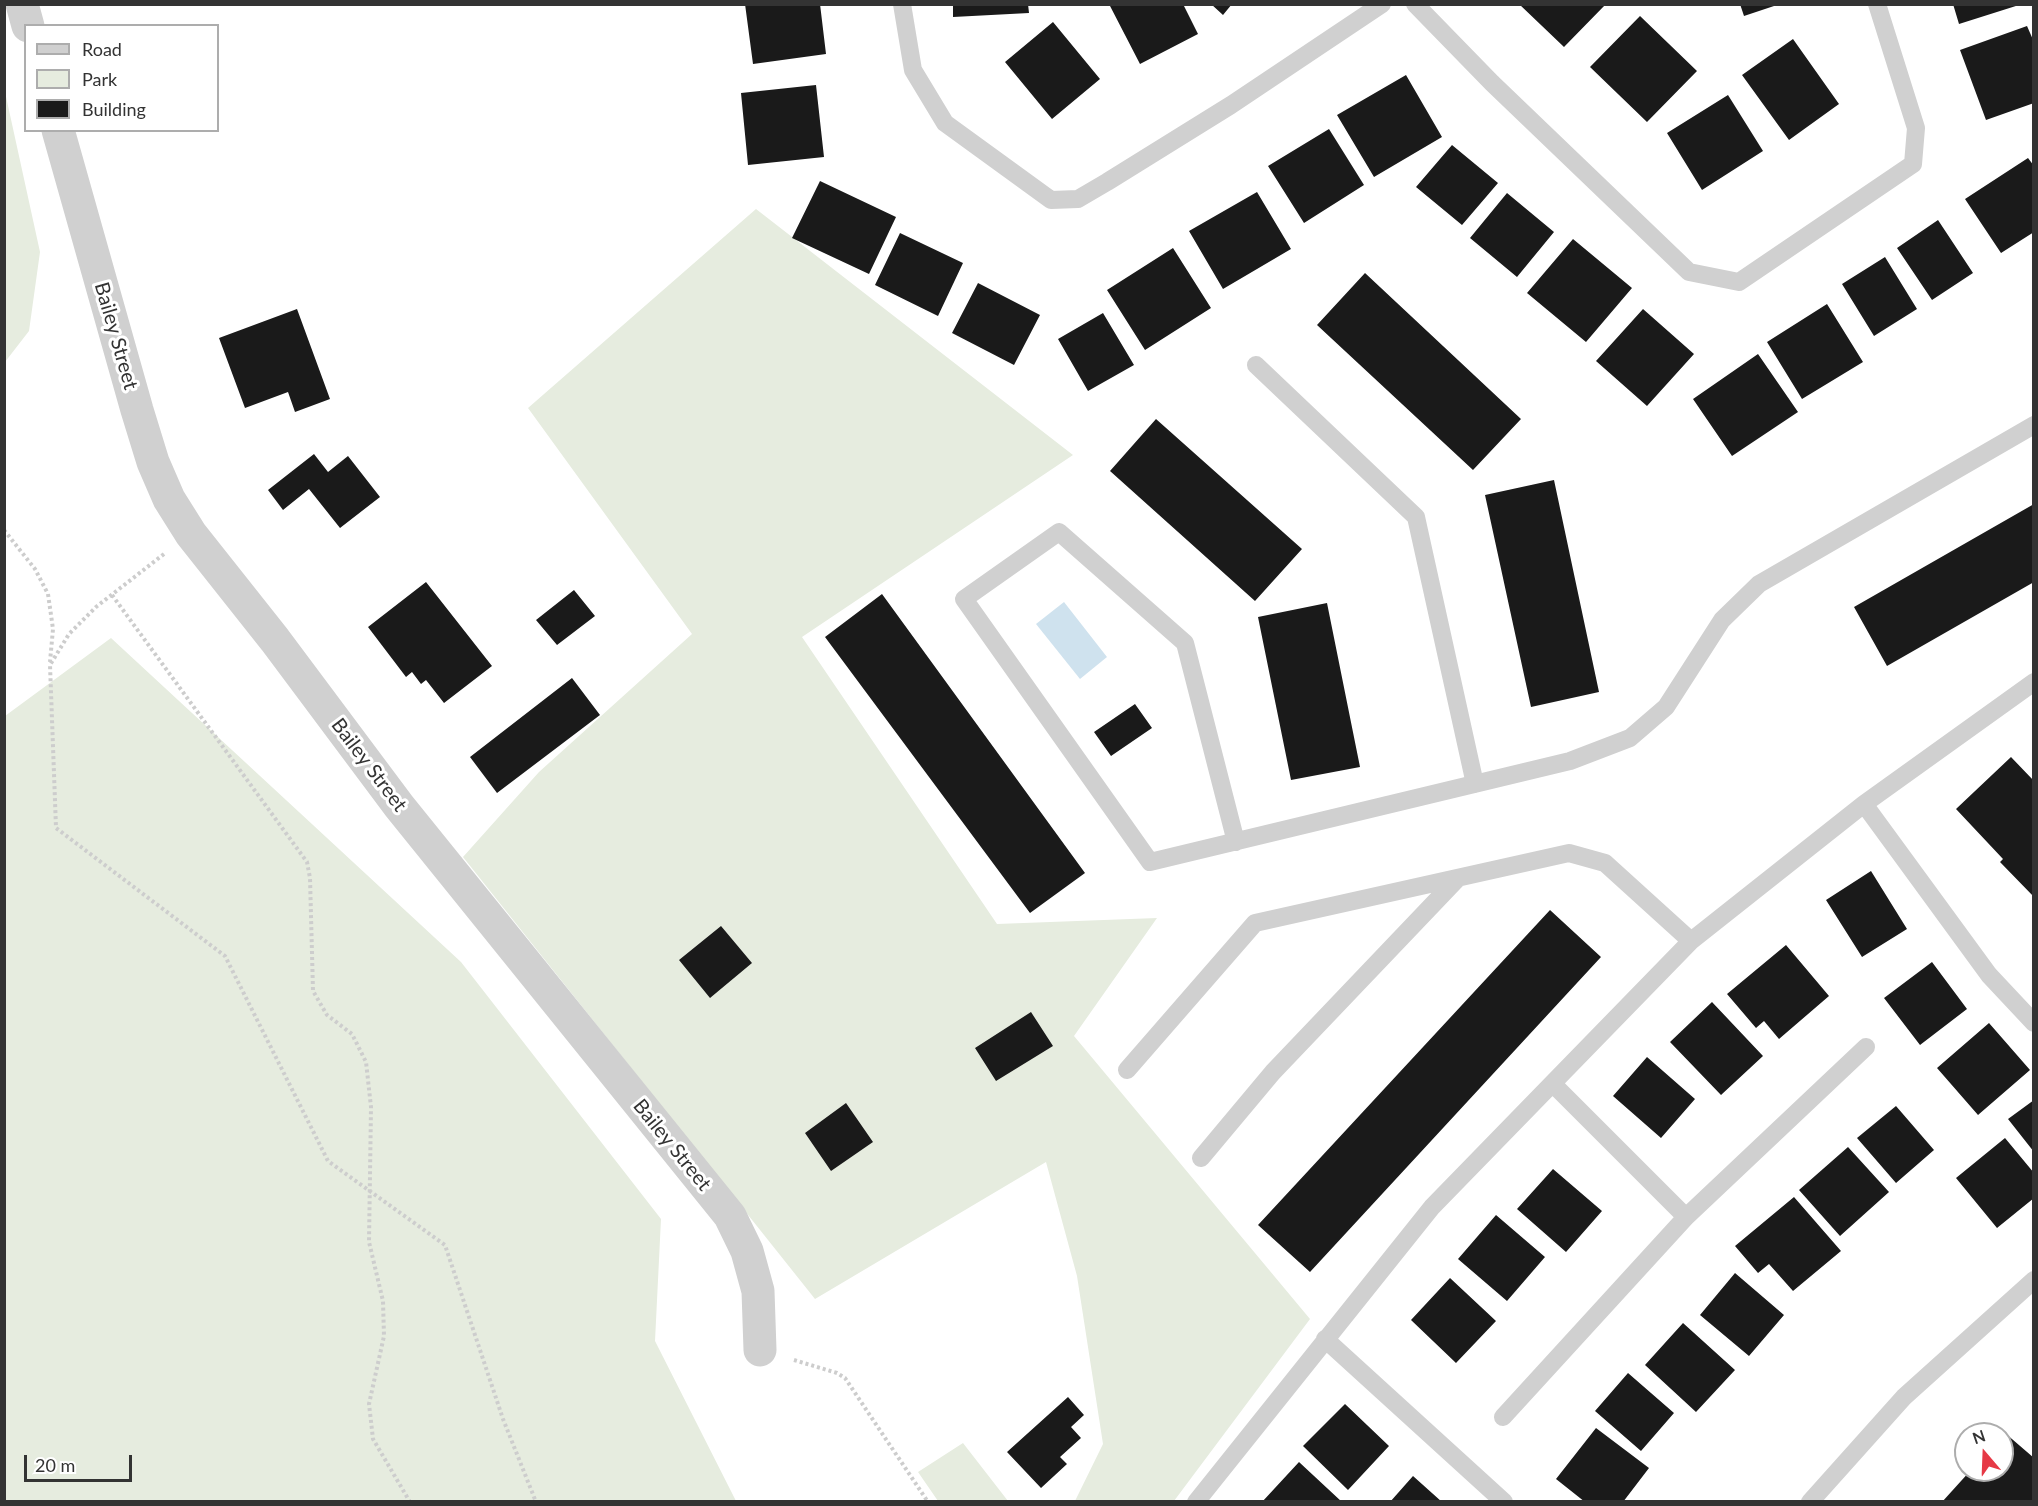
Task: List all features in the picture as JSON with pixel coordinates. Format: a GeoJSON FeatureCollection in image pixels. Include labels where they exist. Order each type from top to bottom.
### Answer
{"type":"FeatureCollection","features":[{"type":"Feature","properties":{"kind":"street"},"geometry":{"type":"LineString","coordinates":[[22,4],[27,24]]}},
{"type":"Feature","properties":{"kind":"street","name":"Bailey Street"},"geometry":{"type":"LineString","coordinates":[[59,132],[153,462],[169,500],[191,534],[275,640],[399,806],[730,1216],[747,1251],[758,1291],[760,1350]]}},
{"type":"Feature","properties":{"kind":"lane"},"geometry":{"type":"LineString","coordinates":[[902,4],[913,69],[945,123],[1051,200],[1078,199],[1107,182],[1231,105],[1382,4]]}},
{"type":"Feature","properties":{"kind":"lane"},"geometry":{"type":"LineString","coordinates":[[1415,4],[1492,83],[1689,272],[1739,282],[1913,164],[1916,128],[1877,4]]}},
{"type":"Feature","properties":{"kind":"lane"},"geometry":{"type":"LineString","coordinates":[[1256,365],[1416,517],[1475,784]]}},
{"type":"Feature","properties":{"kind":"lane"},"geometry":{"type":"LineString","coordinates":[[1236,842],[1185,644],[1059,532],[964,599],[1150,862],[1236,842],[1570,761],[1630,738],[1666,707],[1722,620],[1759,584],[2034,425]]}},
{"type":"Feature","properties":{"kind":"lane"},"geometry":{"type":"LineString","coordinates":[[1196,1502],[1432,1207],[1691,941],[1864,804],[2034,682]]}},
{"type":"Feature","properties":{"kind":"lane"},"geometry":{"type":"LineString","coordinates":[[1864,804],[1989,975],[2034,1023]]}},
{"type":"Feature","properties":{"kind":"lane"},"geometry":{"type":"LineString","coordinates":[[1127,1070],[1255,923],[1569,853],[1605,863],[1691,941]]}},
{"type":"Feature","properties":{"kind":"lane"},"geometry":{"type":"LineString","coordinates":[[1201,1158],[1273,1072],[1458,878]]}},
{"type":"Feature","properties":{"kind":"lane"},"geometry":{"type":"LineString","coordinates":[[1503,1417],[1686,1217],[1866,1047]]}},
{"type":"Feature","properties":{"kind":"lane"},"geometry":{"type":"LineString","coordinates":[[1553,1084],[1686,1217]]}},
{"type":"Feature","properties":{"kind":"lane"},"geometry":{"type":"LineString","coordinates":[[1810,1502],[1904,1397],[2034,1280]]}},
{"type":"Feature","properties":{"kind":"lane"},"geometry":{"type":"LineString","coordinates":[[1325,1339],[1504,1502]]}},
{"type":"Feature","properties":{"kind":"path"},"geometry":{"type":"LineString","coordinates":[[4,530],[35,569],[48,594],[53,629],[50,665],[56,828],[225,956],[328,1161],[445,1245],[503,1419],[536,1502]]}},
{"type":"Feature","properties":{"kind":"path"},"geometry":{"type":"LineString","coordinates":[[50,665],[69,634],[112,594],[191,534]]}},
{"type":"Feature","properties":{"kind":"path"},"geometry":{"type":"LineString","coordinates":[[112,594],[307,862],[310,878],[313,991],[327,1015],[352,1034],[366,1062],[371,1107],[369,1242],[383,1301],[384,1336],[369,1404],[373,1439],[410,1502]]}},
{"type":"Feature","properties":{"kind":"path"},"geometry":{"type":"LineString","coordinates":[[760,1350],[837,1373],[845,1378],[928,1502]]}},
{"type":"Feature","properties":{"kind":"green space"},"geometry":{"type":"Polygon","coordinates":[[[5,92],[40,252],[29,331],[5,362],[5,92]]]}},
{"type":"Feature","properties":{"kind":"green space"},"geometry":{"type":"Polygon","coordinates":[[[756,209],[1073,455],[802,637],[997,924],[1157,918],[1074,1036],[1310,1319],[1174,1501],[1075,1501],[1103,1444],[1077,1276],[1046,1162],[815,1299],[463,857],[539,772],[692,634],[528,408],[756,209]]]}},
{"type":"Feature","properties":{"kind":"green space"},"geometry":{"type":"Polygon","coordinates":[[[111,638],[461,962],[661,1219],[655,1341],[736,1501],[5,1501],[5,716],[111,638]]]}},
{"type":"Feature","properties":{"kind":"green space"},"geometry":{"type":"Polygon","coordinates":[[[963,1443],[1008,1501],[938,1501],[918,1472],[963,1443]]]}},
{"type":"Feature","properties":{"kind":"water"},"geometry":{"type":"Polygon","coordinates":[[[1064,602],[1107,657],[1080,679],[1036,624],[1064,602]]]}},
{"type":"Feature","properties":{"kind":"building"},"geometry":{"type":"Polygon","coordinates":[[[745,4],[820,4],[826,54],[753,64],[745,4]]]}},
{"type":"Feature","properties":{"kind":"building"},"geometry":{"type":"Polygon","coordinates":[[[953,4],[1028,4],[1029,13],[953,17],[953,4]]]}},
{"type":"Feature","properties":{"kind":"building"},"geometry":{"type":"Polygon","coordinates":[[[1109,4],[1183,4],[1198,34],[1140,64],[1109,4]]]}},
{"type":"Feature","properties":{"kind":"building"},"geometry":{"type":"Polygon","coordinates":[[[1211,4],[1232,4],[1223,15],[1211,4]]]}},
{"type":"Feature","properties":{"kind":"building"},"geometry":{"type":"Polygon","coordinates":[[[1519,4],[1606,4],[1564,47],[1519,4]]]}},
{"type":"Feature","properties":{"kind":"building"},"geometry":{"type":"Polygon","coordinates":[[[1740,4],[1777,4],[1777,5],[1744,16],[1740,4]]]}},
{"type":"Feature","properties":{"kind":"building"},"geometry":{"type":"Polygon","coordinates":[[[1953,4],[2019,4],[2019,5],[1959,24],[1953,4]]]}},
{"type":"Feature","properties":{"kind":"building"},"geometry":{"type":"Polygon","coordinates":[[[1640,16],[1697,71],[1647,122],[1590,67],[1640,16]]]}},
{"type":"Feature","properties":{"kind":"building"},"geometry":{"type":"Polygon","coordinates":[[[1053,22],[1100,79],[1052,119],[1005,62],[1053,22]]]}},
{"type":"Feature","properties":{"kind":"building"},"geometry":{"type":"Polygon","coordinates":[[[2027,26],[2034,42],[2034,103],[1986,120],[1960,50],[2027,26]]]}},
{"type":"Feature","properties":{"kind":"building"},"geometry":{"type":"Polygon","coordinates":[[[1793,39],[1839,104],[1789,140],[1742,75],[1793,39]]]}},
{"type":"Feature","properties":{"kind":"building"},"geometry":{"type":"Polygon","coordinates":[[[1406,75],[1442,137],[1374,177],[1337,115],[1406,75]]]}},
{"type":"Feature","properties":{"kind":"building"},"geometry":{"type":"Polygon","coordinates":[[[816,85],[824,157],[748,165],[741,93],[816,85]]]}},
{"type":"Feature","properties":{"kind":"building"},"geometry":{"type":"Polygon","coordinates":[[[1728,95],[1763,151],[1702,190],[1667,133],[1728,95]]]}},
{"type":"Feature","properties":{"kind":"building"},"geometry":{"type":"Polygon","coordinates":[[[1329,129],[1364,185],[1304,223],[1268,166],[1329,129]]]}},
{"type":"Feature","properties":{"kind":"building"},"geometry":{"type":"Polygon","coordinates":[[[1452,145],[1498,183],[1462,225],[1416,187],[1452,145]]]}},
{"type":"Feature","properties":{"kind":"building"},"geometry":{"type":"Polygon","coordinates":[[[2028,158],[2034,166],[2034,232],[2001,253],[1965,199],[2028,158]]]}},
{"type":"Feature","properties":{"kind":"building"},"geometry":{"type":"Polygon","coordinates":[[[820,181],[896,217],[869,274],[792,238],[820,181]]]}},
{"type":"Feature","properties":{"kind":"building"},"geometry":{"type":"Polygon","coordinates":[[[1257,192],[1291,249],[1223,289],[1189,231],[1257,192]]]}},
{"type":"Feature","properties":{"kind":"building"},"geometry":{"type":"Polygon","coordinates":[[[1507,193],[1554,232],[1517,277],[1470,238],[1507,193]]]}},
{"type":"Feature","properties":{"kind":"building"},"geometry":{"type":"Polygon","coordinates":[[[1938,220],[1973,273],[1932,300],[1897,248],[1938,220]]]}},
{"type":"Feature","properties":{"kind":"building"},"geometry":{"type":"Polygon","coordinates":[[[900,233],[963,263],[938,316],[875,285],[900,233]]]}},
{"type":"Feature","properties":{"kind":"building"},"geometry":{"type":"Polygon","coordinates":[[[1573,239],[1632,288],[1586,342],[1527,293],[1573,239]]]}},
{"type":"Feature","properties":{"kind":"building"},"geometry":{"type":"Polygon","coordinates":[[[1173,248],[1211,308],[1145,350],[1107,290],[1173,248]]]}},
{"type":"Feature","properties":{"kind":"building"},"geometry":{"type":"Polygon","coordinates":[[[1885,257],[1917,309],[1874,336],[1842,284],[1885,257]]]}},
{"type":"Feature","properties":{"kind":"building"},"geometry":{"type":"Polygon","coordinates":[[[1365,273],[1521,419],[1473,470],[1317,325],[1365,273]]]}},
{"type":"Feature","properties":{"kind":"building"},"geometry":{"type":"Polygon","coordinates":[[[978,283],[1040,315],[1014,365],[952,333],[978,283]]]}},
{"type":"Feature","properties":{"kind":"building"},"geometry":{"type":"Polygon","coordinates":[[[1827,304],[1863,362],[1802,399],[1767,342],[1827,304]]]}},
{"type":"Feature","properties":{"kind":"building"},"geometry":{"type":"Polygon","coordinates":[[[297,309],[330,399],[295,412],[288,392],[245,408],[219,338],[297,309]]]}},
{"type":"Feature","properties":{"kind":"building"},"geometry":{"type":"Polygon","coordinates":[[[1643,309],[1694,354],[1647,406],[1596,361],[1643,309]]]}},
{"type":"Feature","properties":{"kind":"building"},"geometry":{"type":"Polygon","coordinates":[[[1103,313],[1134,365],[1088,391],[1058,339],[1103,313]]]}},
{"type":"Feature","properties":{"kind":"building"},"geometry":{"type":"Polygon","coordinates":[[[1758,354],[1798,412],[1732,456],[1693,399],[1758,354]]]}},
{"type":"Feature","properties":{"kind":"building"},"geometry":{"type":"Polygon","coordinates":[[[1156,419],[1302,549],[1255,601],[1110,471],[1156,419]]]}},
{"type":"Feature","properties":{"kind":"building"},"geometry":{"type":"Polygon","coordinates":[[[314,454],[328,472],[348,456],[380,497],[340,528],[309,489],[283,510],[268,490],[314,454]]]}},
{"type":"Feature","properties":{"kind":"building"},"geometry":{"type":"Polygon","coordinates":[[[1554,480],[1599,692],[1531,707],[1485,495],[1554,480]]]}},
{"type":"Feature","properties":{"kind":"building"},"geometry":{"type":"Polygon","coordinates":[[[2034,504],[2034,582],[1887,666],[1854,607],[2034,504]]]}},
{"type":"Feature","properties":{"kind":"building"},"geometry":{"type":"Polygon","coordinates":[[[426,582],[492,666],[444,703],[426,680],[421,684],[412,672],[406,677],[368,627],[426,582]]]}},
{"type":"Feature","properties":{"kind":"building"},"geometry":{"type":"Polygon","coordinates":[[[574,590],[595,616],[557,645],[536,620],[574,590]]]}},
{"type":"Feature","properties":{"kind":"building"},"geometry":{"type":"Polygon","coordinates":[[[882,594],[1085,873],[1030,913],[825,637],[882,594]]]}},
{"type":"Feature","properties":{"kind":"building"},"geometry":{"type":"Polygon","coordinates":[[[1327,603],[1360,767],[1291,780],[1258,617],[1327,603]]]}},
{"type":"Feature","properties":{"kind":"building"},"geometry":{"type":"Polygon","coordinates":[[[572,678],[600,715],[497,793],[470,757],[572,678]]]}},
{"type":"Feature","properties":{"kind":"building"},"geometry":{"type":"Polygon","coordinates":[[[1135,704],[1152,728],[1111,756],[1094,732],[1135,704]]]}},
{"type":"Feature","properties":{"kind":"building"},"geometry":{"type":"Polygon","coordinates":[[[2011,757],[2034,781],[2034,897],[2000,862],[2003,859],[1956,809],[2011,757]]]}},
{"type":"Feature","properties":{"kind":"building"},"geometry":{"type":"Polygon","coordinates":[[[1871,871],[1907,929],[1862,957],[1826,900],[1871,871]]]}},
{"type":"Feature","properties":{"kind":"building"},"geometry":{"type":"Polygon","coordinates":[[[1550,910],[1601,957],[1310,1272],[1258,1225],[1550,910]]]}},
{"type":"Feature","properties":{"kind":"building"},"geometry":{"type":"Polygon","coordinates":[[[721,926],[752,963],[710,998],[679,960],[721,926]]]}},
{"type":"Feature","properties":{"kind":"building"},"geometry":{"type":"Polygon","coordinates":[[[1786,945],[1829,996],[1779,1039],[1764,1021],[1756,1028],[1727,994],[1786,945]]]}},
{"type":"Feature","properties":{"kind":"building"},"geometry":{"type":"Polygon","coordinates":[[[1932,962],[1967,1009],[1920,1045],[1884,998],[1932,962]]]}},
{"type":"Feature","properties":{"kind":"building"},"geometry":{"type":"Polygon","coordinates":[[[1712,1002],[1763,1056],[1721,1095],[1670,1042],[1712,1002]]]}},
{"type":"Feature","properties":{"kind":"building"},"geometry":{"type":"Polygon","coordinates":[[[1031,1012],[1053,1046],[996,1081],[975,1048],[1031,1012]]]}},
{"type":"Feature","properties":{"kind":"building"},"geometry":{"type":"Polygon","coordinates":[[[1989,1023],[2030,1070],[1978,1115],[1937,1068],[1989,1023]]]}},
{"type":"Feature","properties":{"kind":"building"},"geometry":{"type":"Polygon","coordinates":[[[1647,1057],[1695,1099],[1661,1138],[1613,1096],[1647,1057]]]}},
{"type":"Feature","properties":{"kind":"building"},"geometry":{"type":"Polygon","coordinates":[[[2034,1100],[2034,1152],[2008,1119],[2034,1100]]]}},
{"type":"Feature","properties":{"kind":"building"},"geometry":{"type":"Polygon","coordinates":[[[846,1103],[873,1142],[831,1171],[805,1133],[846,1103]]]}},
{"type":"Feature","properties":{"kind":"building"},"geometry":{"type":"Polygon","coordinates":[[[1896,1106],[1934,1150],[1896,1183],[1857,1138],[1896,1106]]]}},
{"type":"Feature","properties":{"kind":"building"},"geometry":{"type":"Polygon","coordinates":[[[2005,1138],[2034,1173],[2034,1198],[1997,1228],[1956,1178],[2005,1138]]]}},
{"type":"Feature","properties":{"kind":"building"},"geometry":{"type":"Polygon","coordinates":[[[1848,1147],[1889,1192],[1840,1236],[1799,1190],[1848,1147]]]}},
{"type":"Feature","properties":{"kind":"building"},"geometry":{"type":"Polygon","coordinates":[[[1553,1169],[1602,1211],[1566,1252],[1517,1209],[1553,1169]]]}},
{"type":"Feature","properties":{"kind":"building"},"geometry":{"type":"Polygon","coordinates":[[[1794,1197],[1841,1251],[1793,1291],[1769,1264],[1758,1273],[1735,1246],[1794,1197]]]}},
{"type":"Feature","properties":{"kind":"building"},"geometry":{"type":"Polygon","coordinates":[[[1496,1215],[1545,1257],[1507,1301],[1458,1259],[1496,1215]]]}},
{"type":"Feature","properties":{"kind":"building"},"geometry":{"type":"Polygon","coordinates":[[[1735,1273],[1784,1315],[1749,1356],[1700,1315],[1735,1273]]]}},
{"type":"Feature","properties":{"kind":"building"},"geometry":{"type":"Polygon","coordinates":[[[1450,1278],[1496,1321],[1456,1363],[1411,1320],[1450,1278]]]}},
{"type":"Feature","properties":{"kind":"building"},"geometry":{"type":"Polygon","coordinates":[[[1683,1323],[1735,1370],[1696,1412],[1645,1365],[1683,1323]]]}},
{"type":"Feature","properties":{"kind":"building"},"geometry":{"type":"Polygon","coordinates":[[[1628,1373],[1674,1413],[1641,1451],[1595,1411],[1628,1373]]]}},
{"type":"Feature","properties":{"kind":"building"},"geometry":{"type":"Polygon","coordinates":[[[1068,1397],[1084,1415],[1071,1427],[1081,1438],[1060,1457],[1067,1464],[1041,1488],[1007,1452],[1068,1397]]]}},
{"type":"Feature","properties":{"kind":"building"},"geometry":{"type":"Polygon","coordinates":[[[1345,1404],[1389,1446],[1348,1490],[1303,1446],[1345,1404]]]}},
{"type":"Feature","properties":{"kind":"building"},"geometry":{"type":"Polygon","coordinates":[[[1596,1428],[1649,1468],[1623,1502],[1585,1502],[1556,1479],[1596,1428]]]}},
{"type":"Feature","properties":{"kind":"building"},"geometry":{"type":"Polygon","coordinates":[[[2014,1441],[2034,1458],[2033,1502],[1942,1502],[1960,1482],[2014,1482],[2014,1441]]]}},
{"type":"Feature","properties":{"kind":"building"},"geometry":{"type":"Polygon","coordinates":[[[1299,1462],[1342,1502],[1262,1502],[1299,1462]]]}},
{"type":"Feature","properties":{"kind":"building"},"geometry":{"type":"Polygon","coordinates":[[[1413,1476],[1442,1502],[1390,1502],[1413,1476]]]}}]}
